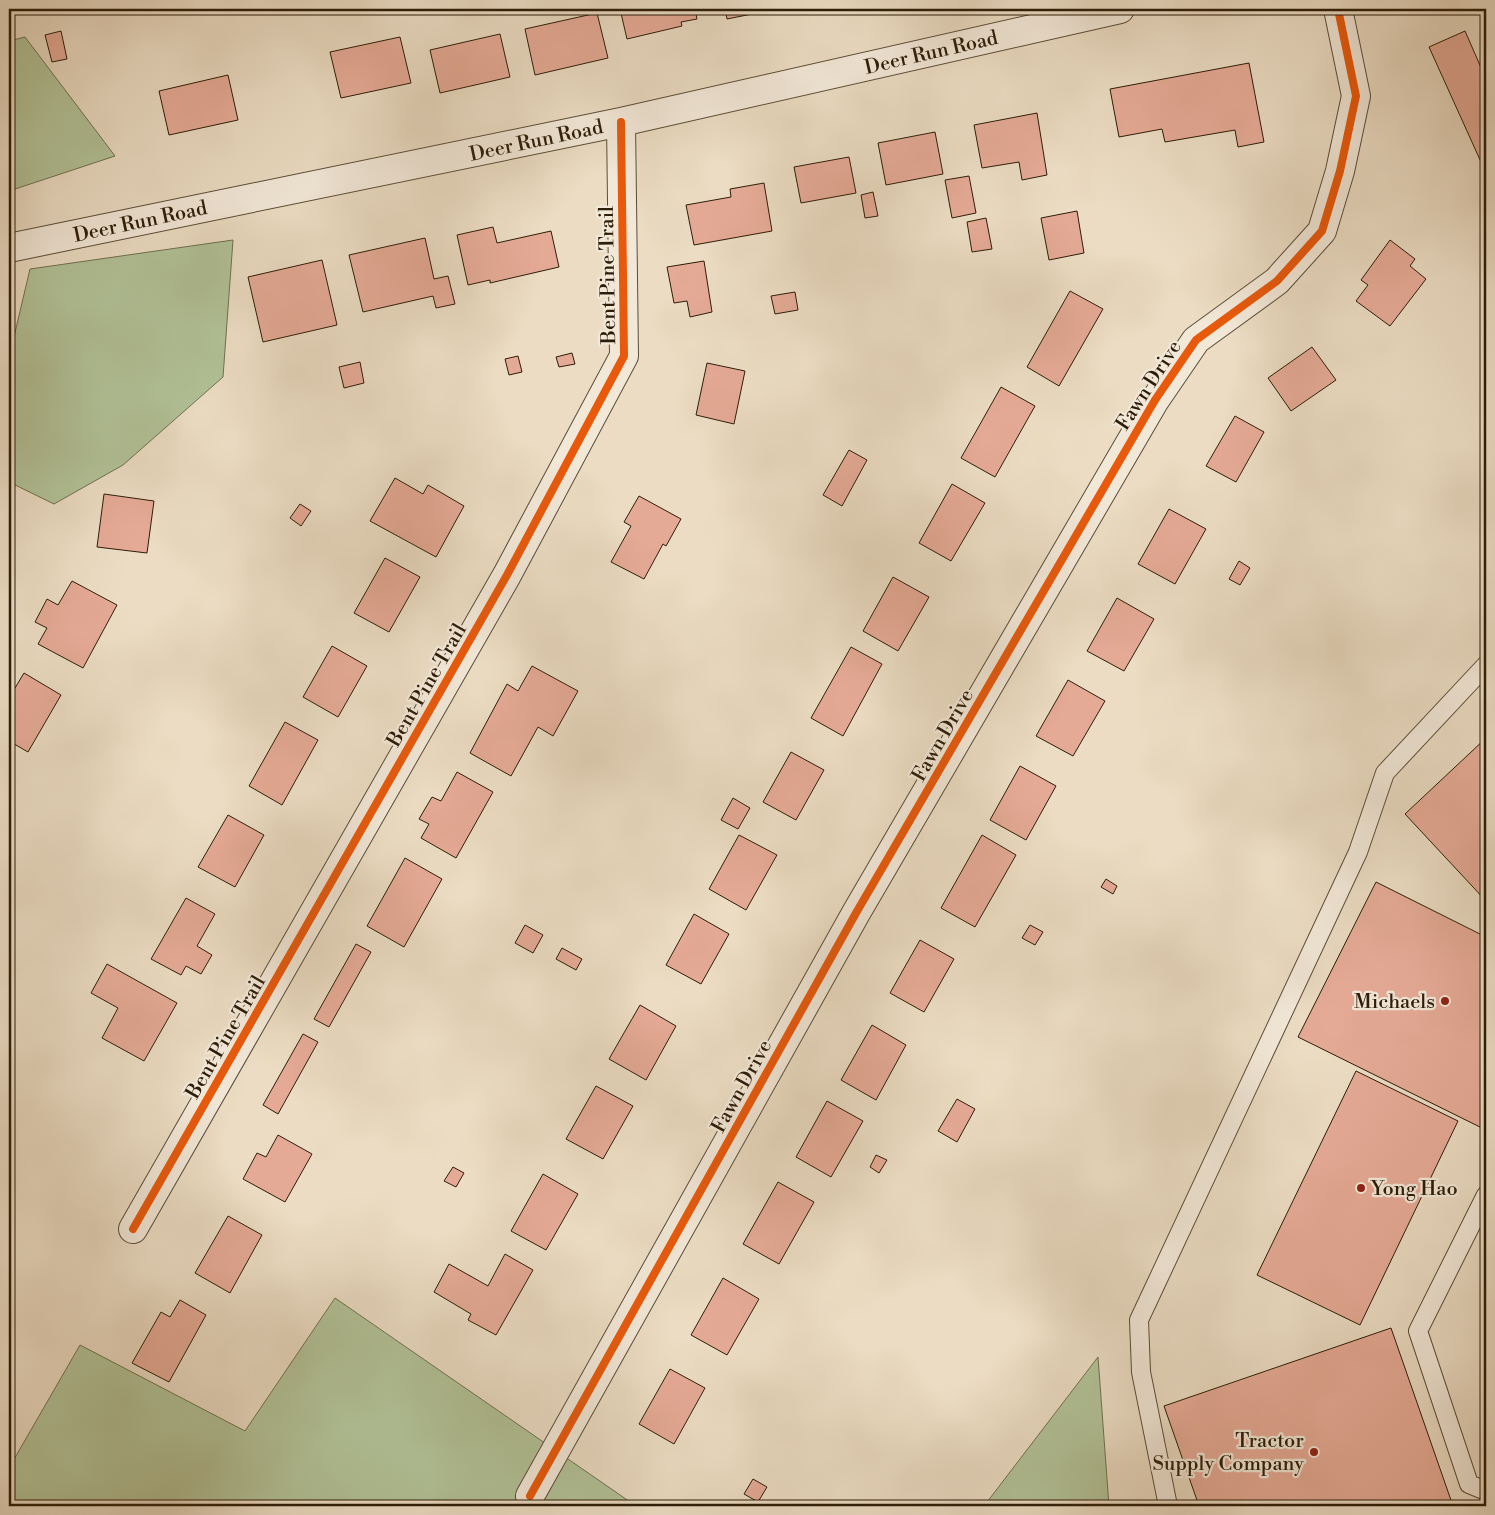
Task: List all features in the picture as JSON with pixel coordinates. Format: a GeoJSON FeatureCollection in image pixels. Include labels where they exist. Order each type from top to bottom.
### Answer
{"type":"FeatureCollection","features":[{"type":"Feature","properties":{"kind":"street","name":"Deer Run Road"},"geometry":{"type":"LineString","coordinates":[[9,248],[621,122],[1120,9]]}},
{"type":"Feature","properties":{"kind":"street","name":"Fawn Drive"},"geometry":{"type":"LineString","coordinates":[[530,1496],[861,905],[1155,400],[1196,340],[1278,281],[1322,231],[1340,171],[1356,96],[1338,9]]}},
{"type":"Feature","properties":{"kind":"street","name":"Bent Pine Trail"},"geometry":{"type":"LineString","coordinates":[[133,1230],[507,575],[624,356],[621,122]]}},
{"type":"Feature","properties":{"kind":"lane"},"geometry":{"type":"LineString","coordinates":[[1168,1506],[1141,1372],[1139,1320],[1358,852],[1385,773],[1486,665]]}},
{"type":"Feature","properties":{"kind":"lane"},"geometry":{"type":"LineString","coordinates":[[1486,1195],[1418,1331],[1469,1484],[1486,1491]]}},
{"type":"Feature","properties":{"kind":"green space"},"geometry":{"type":"Polygon","coordinates":[[[25,37],[115,156],[9,191],[9,41],[25,37]]]}},
{"type":"Feature","properties":{"kind":"green space"},"geometry":{"type":"Polygon","coordinates":[[[233,240],[223,377],[123,465],[54,504],[9,482],[9,358],[30,269],[233,240]]]}},
{"type":"Feature","properties":{"kind":"green space"},"geometry":{"type":"Polygon","coordinates":[[[335,1298],[636,1506],[9,1506],[9,1468],[80,1345],[245,1431],[335,1298]]]}},
{"type":"Feature","properties":{"kind":"green space"},"geometry":{"type":"Polygon","coordinates":[[[1098,1357],[1109,1506],[984,1506],[1098,1357]]]}},
{"type":"Feature","properties":{"kind":"building"},"geometry":{"type":"Polygon","coordinates":[[[620,9],[695,9],[697,19],[681,22],[682,26],[627,39],[620,9]]]}},
{"type":"Feature","properties":{"kind":"building"},"geometry":{"type":"Polygon","coordinates":[[[725,9],[777,9],[727,19],[725,9]]]}},
{"type":"Feature","properties":{"kind":"building"},"geometry":{"type":"Polygon","coordinates":[[[597,13],[608,58],[535,75],[525,29],[597,13]]]}},
{"type":"Feature","properties":{"kind":"building"},"geometry":{"type":"Polygon","coordinates":[[[61,31],[67,59],[52,62],[45,35],[61,31]]]}},
{"type":"Feature","properties":{"kind":"building"},"geometry":{"type":"Polygon","coordinates":[[[1465,31],[1486,79],[1486,160],[1481,162],[1429,47],[1465,31]]]}},
{"type":"Feature","properties":{"kind":"building"},"geometry":{"type":"Polygon","coordinates":[[[500,34],[510,77],[440,93],[430,50],[500,34]]]}},
{"type":"Feature","properties":{"kind":"building"},"geometry":{"type":"Polygon","coordinates":[[[400,37],[411,83],[341,98],[330,52],[400,37]]]}},
{"type":"Feature","properties":{"kind":"building"},"geometry":{"type":"Polygon","coordinates":[[[1249,63],[1264,142],[1238,147],[1235,130],[1165,142],[1162,129],[1119,137],[1110,89],[1249,63]]]}},
{"type":"Feature","properties":{"kind":"building"},"geometry":{"type":"Polygon","coordinates":[[[228,75],[238,120],[169,135],[159,91],[228,75]]]}},
{"type":"Feature","properties":{"kind":"building"},"geometry":{"type":"Polygon","coordinates":[[[1037,113],[1047,175],[1022,180],[1019,162],[982,168],[974,125],[1037,113]]]}},
{"type":"Feature","properties":{"kind":"building"},"geometry":{"type":"Polygon","coordinates":[[[935,132],[943,174],[886,185],[878,143],[935,132]]]}},
{"type":"Feature","properties":{"kind":"building"},"geometry":{"type":"Polygon","coordinates":[[[849,157],[856,193],[801,203],[794,167],[849,157]]]}},
{"type":"Feature","properties":{"kind":"building"},"geometry":{"type":"Polygon","coordinates":[[[969,176],[976,213],[952,218],[945,180],[969,176]]]}},
{"type":"Feature","properties":{"kind":"building"},"geometry":{"type":"Polygon","coordinates":[[[764,183],[772,231],[694,245],[686,205],[731,197],[730,189],[764,183]]]}},
{"type":"Feature","properties":{"kind":"building"},"geometry":{"type":"Polygon","coordinates":[[[873,192],[878,216],[865,218],[861,195],[873,192]]]}},
{"type":"Feature","properties":{"kind":"building"},"geometry":{"type":"Polygon","coordinates":[[[1077,211],[1084,253],[1049,260],[1041,218],[1077,211]]]}},
{"type":"Feature","properties":{"kind":"building"},"geometry":{"type":"Polygon","coordinates":[[[986,218],[992,249],[972,252],[967,222],[986,218]]]}},
{"type":"Feature","properties":{"kind":"building"},"geometry":{"type":"Polygon","coordinates":[[[493,227],[497,243],[551,231],[559,267],[490,283],[490,280],[468,285],[457,235],[493,227]]]}},
{"type":"Feature","properties":{"kind":"building"},"geometry":{"type":"Polygon","coordinates":[[[425,238],[434,279],[448,276],[455,304],[436,308],[433,296],[363,312],[349,255],[425,238]]]}},
{"type":"Feature","properties":{"kind":"building"},"geometry":{"type":"Polygon","coordinates":[[[1390,240],[1415,259],[1410,266],[1426,279],[1390,326],[1356,301],[1368,285],[1361,280],[1390,240]]]}},
{"type":"Feature","properties":{"kind":"building"},"geometry":{"type":"Polygon","coordinates":[[[322,260],[337,325],[263,342],[248,277],[322,260]]]}},
{"type":"Feature","properties":{"kind":"building"},"geometry":{"type":"Polygon","coordinates":[[[704,261],[712,312],[690,317],[687,301],[674,303],[667,267],[704,261]]]}},
{"type":"Feature","properties":{"kind":"building"},"geometry":{"type":"Polygon","coordinates":[[[1070,291],[1103,309],[1059,386],[1027,367],[1070,291]]]}},
{"type":"Feature","properties":{"kind":"building"},"geometry":{"type":"Polygon","coordinates":[[[795,292],[798,310],[775,314],[771,296],[795,292]]]}},
{"type":"Feature","properties":{"kind":"building"},"geometry":{"type":"Polygon","coordinates":[[[1312,347],[1336,380],[1291,411],[1268,378],[1312,347]]]}},
{"type":"Feature","properties":{"kind":"building"},"geometry":{"type":"Polygon","coordinates":[[[572,353],[575,364],[559,367],[556,357],[572,353]]]}},
{"type":"Feature","properties":{"kind":"building"},"geometry":{"type":"Polygon","coordinates":[[[518,356],[522,372],[509,375],[505,359],[518,356]]]}},
{"type":"Feature","properties":{"kind":"building"},"geometry":{"type":"Polygon","coordinates":[[[360,362],[364,383],[344,388],[339,367],[360,362]]]}},
{"type":"Feature","properties":{"kind":"building"},"geometry":{"type":"Polygon","coordinates":[[[707,363],[745,371],[734,424],[696,415],[707,363]]]}},
{"type":"Feature","properties":{"kind":"building"},"geometry":{"type":"Polygon","coordinates":[[[1001,387],[1035,406],[995,477],[961,458],[1001,387]]]}},
{"type":"Feature","properties":{"kind":"building"},"geometry":{"type":"Polygon","coordinates":[[[1235,416],[1264,432],[1236,482],[1206,466],[1235,416]]]}},
{"type":"Feature","properties":{"kind":"building"},"geometry":{"type":"Polygon","coordinates":[[[849,450],[867,460],[842,506],[823,495],[849,450]]]}},
{"type":"Feature","properties":{"kind":"building"},"geometry":{"type":"Polygon","coordinates":[[[395,478],[423,494],[428,485],[464,506],[436,557],[370,521],[395,478]]]}},
{"type":"Feature","properties":{"kind":"building"},"geometry":{"type":"Polygon","coordinates":[[[952,484],[985,503],[951,561],[919,543],[952,484]]]}},
{"type":"Feature","properties":{"kind":"building"},"geometry":{"type":"Polygon","coordinates":[[[104,494],[154,501],[147,553],[97,547],[104,494]]]}},
{"type":"Feature","properties":{"kind":"building"},"geometry":{"type":"Polygon","coordinates":[[[639,496],[681,519],[666,546],[663,544],[644,579],[611,562],[631,526],[624,522],[639,496]]]}},
{"type":"Feature","properties":{"kind":"building"},"geometry":{"type":"Polygon","coordinates":[[[300,504],[311,511],[301,526],[290,518],[300,504]]]}},
{"type":"Feature","properties":{"kind":"building"},"geometry":{"type":"Polygon","coordinates":[[[1169,509],[1206,529],[1175,584],[1138,564],[1169,509]]]}},
{"type":"Feature","properties":{"kind":"building"},"geometry":{"type":"Polygon","coordinates":[[[385,558],[420,577],[389,632],[354,613],[385,558]]]}},
{"type":"Feature","properties":{"kind":"building"},"geometry":{"type":"Polygon","coordinates":[[[1239,561],[1250,568],[1240,585],[1229,579],[1239,561]]]}},
{"type":"Feature","properties":{"kind":"building"},"geometry":{"type":"Polygon","coordinates":[[[893,577],[929,597],[898,651],[863,631],[893,577]]]}},
{"type":"Feature","properties":{"kind":"building"},"geometry":{"type":"Polygon","coordinates":[[[72,581],[117,605],[83,668],[38,644],[47,628],[35,622],[47,599],[58,605],[72,581]]]}},
{"type":"Feature","properties":{"kind":"building"},"geometry":{"type":"Polygon","coordinates":[[[1117,598],[1154,619],[1124,671],[1087,651],[1117,598]]]}},
{"type":"Feature","properties":{"kind":"building"},"geometry":{"type":"Polygon","coordinates":[[[332,646],[367,666],[338,717],[303,697],[332,646]]]}},
{"type":"Feature","properties":{"kind":"building"},"geometry":{"type":"Polygon","coordinates":[[[851,647],[882,664],[843,736],[811,718],[851,647]]]}},
{"type":"Feature","properties":{"kind":"building"},"geometry":{"type":"Polygon","coordinates":[[[532,666],[578,691],[553,736],[538,727],[511,776],[470,753],[507,684],[518,691],[532,666]]]}},
{"type":"Feature","properties":{"kind":"building"},"geometry":{"type":"Polygon","coordinates":[[[24,673],[61,695],[28,752],[9,741],[9,698],[24,673]]]}},
{"type":"Feature","properties":{"kind":"building"},"geometry":{"type":"Polygon","coordinates":[[[1068,680],[1105,701],[1073,756],[1036,736],[1068,680]]]}},
{"type":"Feature","properties":{"kind":"building"},"geometry":{"type":"Polygon","coordinates":[[[285,722],[318,740],[282,805],[249,786],[285,722]]]}},
{"type":"Feature","properties":{"kind":"building"},"geometry":{"type":"Polygon","coordinates":[[[1486,738],[1486,901],[1405,814],[1486,738]]]}},
{"type":"Feature","properties":{"kind":"building"},"geometry":{"type":"Polygon","coordinates":[[[791,752],[824,770],[796,820],[763,802],[791,752]]]}},
{"type":"Feature","properties":{"kind":"building"},"geometry":{"type":"Polygon","coordinates":[[[1020,766],[1056,786],[1026,840],[990,820],[1020,766]]]}},
{"type":"Feature","properties":{"kind":"building"},"geometry":{"type":"Polygon","coordinates":[[[457,772],[493,792],[456,858],[421,838],[429,824],[419,819],[432,797],[441,801],[457,772]]]}},
{"type":"Feature","properties":{"kind":"building"},"geometry":{"type":"Polygon","coordinates":[[[733,798],[750,808],[738,829],[721,820],[733,798]]]}},
{"type":"Feature","properties":{"kind":"building"},"geometry":{"type":"Polygon","coordinates":[[[228,815],[264,835],[235,887],[198,867],[228,815]]]}},
{"type":"Feature","properties":{"kind":"building"},"geometry":{"type":"Polygon","coordinates":[[[739,835],[777,855],[746,910],[709,889],[739,835]]]}},
{"type":"Feature","properties":{"kind":"building"},"geometry":{"type":"Polygon","coordinates":[[[982,835],[1016,855],[975,927],[941,908],[982,835]]]}},
{"type":"Feature","properties":{"kind":"building"},"geometry":{"type":"Polygon","coordinates":[[[405,858],[442,879],[404,947],[367,926],[405,858]]]}},
{"type":"Feature","properties":{"kind":"building"},"geometry":{"type":"Polygon","coordinates":[[[1106,879],[1117,886],[1113,894],[1101,887],[1106,879]]]}},
{"type":"Feature","properties":{"kind":"building"},"geometry":{"type":"Polygon","coordinates":[[[1376,882],[1486,937],[1486,1130],[1298,1037],[1376,882]]]}},
{"type":"Feature","properties":{"kind":"building"},"geometry":{"type":"Polygon","coordinates":[[[186,898],[215,914],[197,946],[212,955],[201,974],[186,966],[181,975],[151,959],[186,898]]]}},
{"type":"Feature","properties":{"kind":"building"},"geometry":{"type":"Polygon","coordinates":[[[694,914],[729,934],[701,984],[666,965],[694,914]]]}},
{"type":"Feature","properties":{"kind":"building"},"geometry":{"type":"Polygon","coordinates":[[[525,925],[543,935],[533,953],[515,943],[525,925]]]}},
{"type":"Feature","properties":{"kind":"building"},"geometry":{"type":"Polygon","coordinates":[[[1030,925],[1043,932],[1035,945],[1022,938],[1030,925]]]}},
{"type":"Feature","properties":{"kind":"building"},"geometry":{"type":"Polygon","coordinates":[[[920,940],[954,959],[924,1012],[890,993],[920,940]]]}},
{"type":"Feature","properties":{"kind":"building"},"geometry":{"type":"Polygon","coordinates":[[[356,944],[371,952],[329,1027],[314,1019],[356,944]]]}},
{"type":"Feature","properties":{"kind":"building"},"geometry":{"type":"Polygon","coordinates":[[[562,948],[582,959],[576,970],[556,959],[562,948]]]}},
{"type":"Feature","properties":{"kind":"building"},"geometry":{"type":"Polygon","coordinates":[[[107,964],[177,1003],[144,1061],[102,1038],[118,1008],[91,993],[107,964]]]}},
{"type":"Feature","properties":{"kind":"building"},"geometry":{"type":"Polygon","coordinates":[[[640,1005],[676,1026],[646,1080],[609,1059],[640,1005]]]}},
{"type":"Feature","properties":{"kind":"building"},"geometry":{"type":"Polygon","coordinates":[[[872,1025],[906,1045],[876,1100],[841,1080],[872,1025]]]}},
{"type":"Feature","properties":{"kind":"building"},"geometry":{"type":"Polygon","coordinates":[[[303,1034],[318,1042],[278,1114],[263,1105],[303,1034]]]}},
{"type":"Feature","properties":{"kind":"building"},"geometry":{"type":"Polygon","coordinates":[[[1356,1071],[1458,1121],[1360,1325],[1257,1275],[1356,1071]]]}},
{"type":"Feature","properties":{"kind":"building"},"geometry":{"type":"Polygon","coordinates":[[[596,1086],[633,1106],[603,1159],[566,1139],[596,1086]]]}},
{"type":"Feature","properties":{"kind":"building"},"geometry":{"type":"Polygon","coordinates":[[[957,1099],[975,1109],[957,1142],[938,1131],[957,1099]]]}},
{"type":"Feature","properties":{"kind":"building"},"geometry":{"type":"Polygon","coordinates":[[[827,1101],[863,1121],[831,1177],[796,1157],[827,1101]]]}},
{"type":"Feature","properties":{"kind":"building"},"geometry":{"type":"Polygon","coordinates":[[[278,1135],[312,1154],[285,1202],[243,1179],[257,1153],[266,1157],[278,1135]]]}},
{"type":"Feature","properties":{"kind":"building"},"geometry":{"type":"Polygon","coordinates":[[[876,1155],[887,1160],[879,1173],[870,1167],[876,1155]]]}},
{"type":"Feature","properties":{"kind":"building"},"geometry":{"type":"Polygon","coordinates":[[[453,1167],[464,1173],[456,1187],[444,1181],[453,1167]]]}},
{"type":"Feature","properties":{"kind":"building"},"geometry":{"type":"Polygon","coordinates":[[[543,1174],[578,1194],[546,1250],[511,1231],[543,1174]]]}},
{"type":"Feature","properties":{"kind":"building"},"geometry":{"type":"Polygon","coordinates":[[[778,1182],[814,1202],[779,1264],[743,1244],[778,1182]]]}},
{"type":"Feature","properties":{"kind":"building"},"geometry":{"type":"Polygon","coordinates":[[[228,1216],[262,1235],[230,1293],[195,1273],[228,1216]]]}},
{"type":"Feature","properties":{"kind":"building"},"geometry":{"type":"Polygon","coordinates":[[[505,1254],[533,1270],[496,1335],[468,1320],[471,1314],[434,1292],[449,1264],[488,1286],[505,1254]]]}},
{"type":"Feature","properties":{"kind":"building"},"geometry":{"type":"Polygon","coordinates":[[[723,1278],[759,1299],[727,1355],[691,1335],[723,1278]]]}},
{"type":"Feature","properties":{"kind":"building"},"geometry":{"type":"Polygon","coordinates":[[[180,1300],[206,1315],[169,1382],[132,1363],[161,1312],[170,1317],[180,1300]]]}},
{"type":"Feature","properties":{"kind":"building"},"geometry":{"type":"Polygon","coordinates":[[[1391,1328],[1453,1506],[1199,1506],[1164,1406],[1391,1328]]]}},
{"type":"Feature","properties":{"kind":"building"},"geometry":{"type":"Polygon","coordinates":[[[670,1369],[705,1388],[674,1444],[639,1424],[670,1369]]]}},
{"type":"Feature","properties":{"kind":"building"},"geometry":{"type":"Polygon","coordinates":[[[753,1479],[767,1487],[758,1502],[744,1494],[753,1479]]]}},
{"type":"Feature","properties":{"kind":"cycle path"},"geometry":{"type":"LineString","coordinates":[[530,1496],[856,913],[1155,400],[1196,340],[1277,281],[1322,231],[1340,171],[1356,96],[1338,9]]}},
{"type":"Feature","properties":{"kind":"cycle path"},"geometry":{"type":"LineString","coordinates":[[133,1229],[507,575],[624,356],[621,122]]}},
{"type":"Feature","properties":{"kind":"place","name":"Michaels"},"geometry":{"type":"Point","coordinates":[1445,1001]}},
{"type":"Feature","properties":{"kind":"place","name":"Yong Hao"},"geometry":{"type":"Point","coordinates":[1361,1188]}},
{"type":"Feature","properties":{"kind":"place","name":"Tractor Supply Company"},"geometry":{"type":"Point","coordinates":[1314,1452]}}]}
